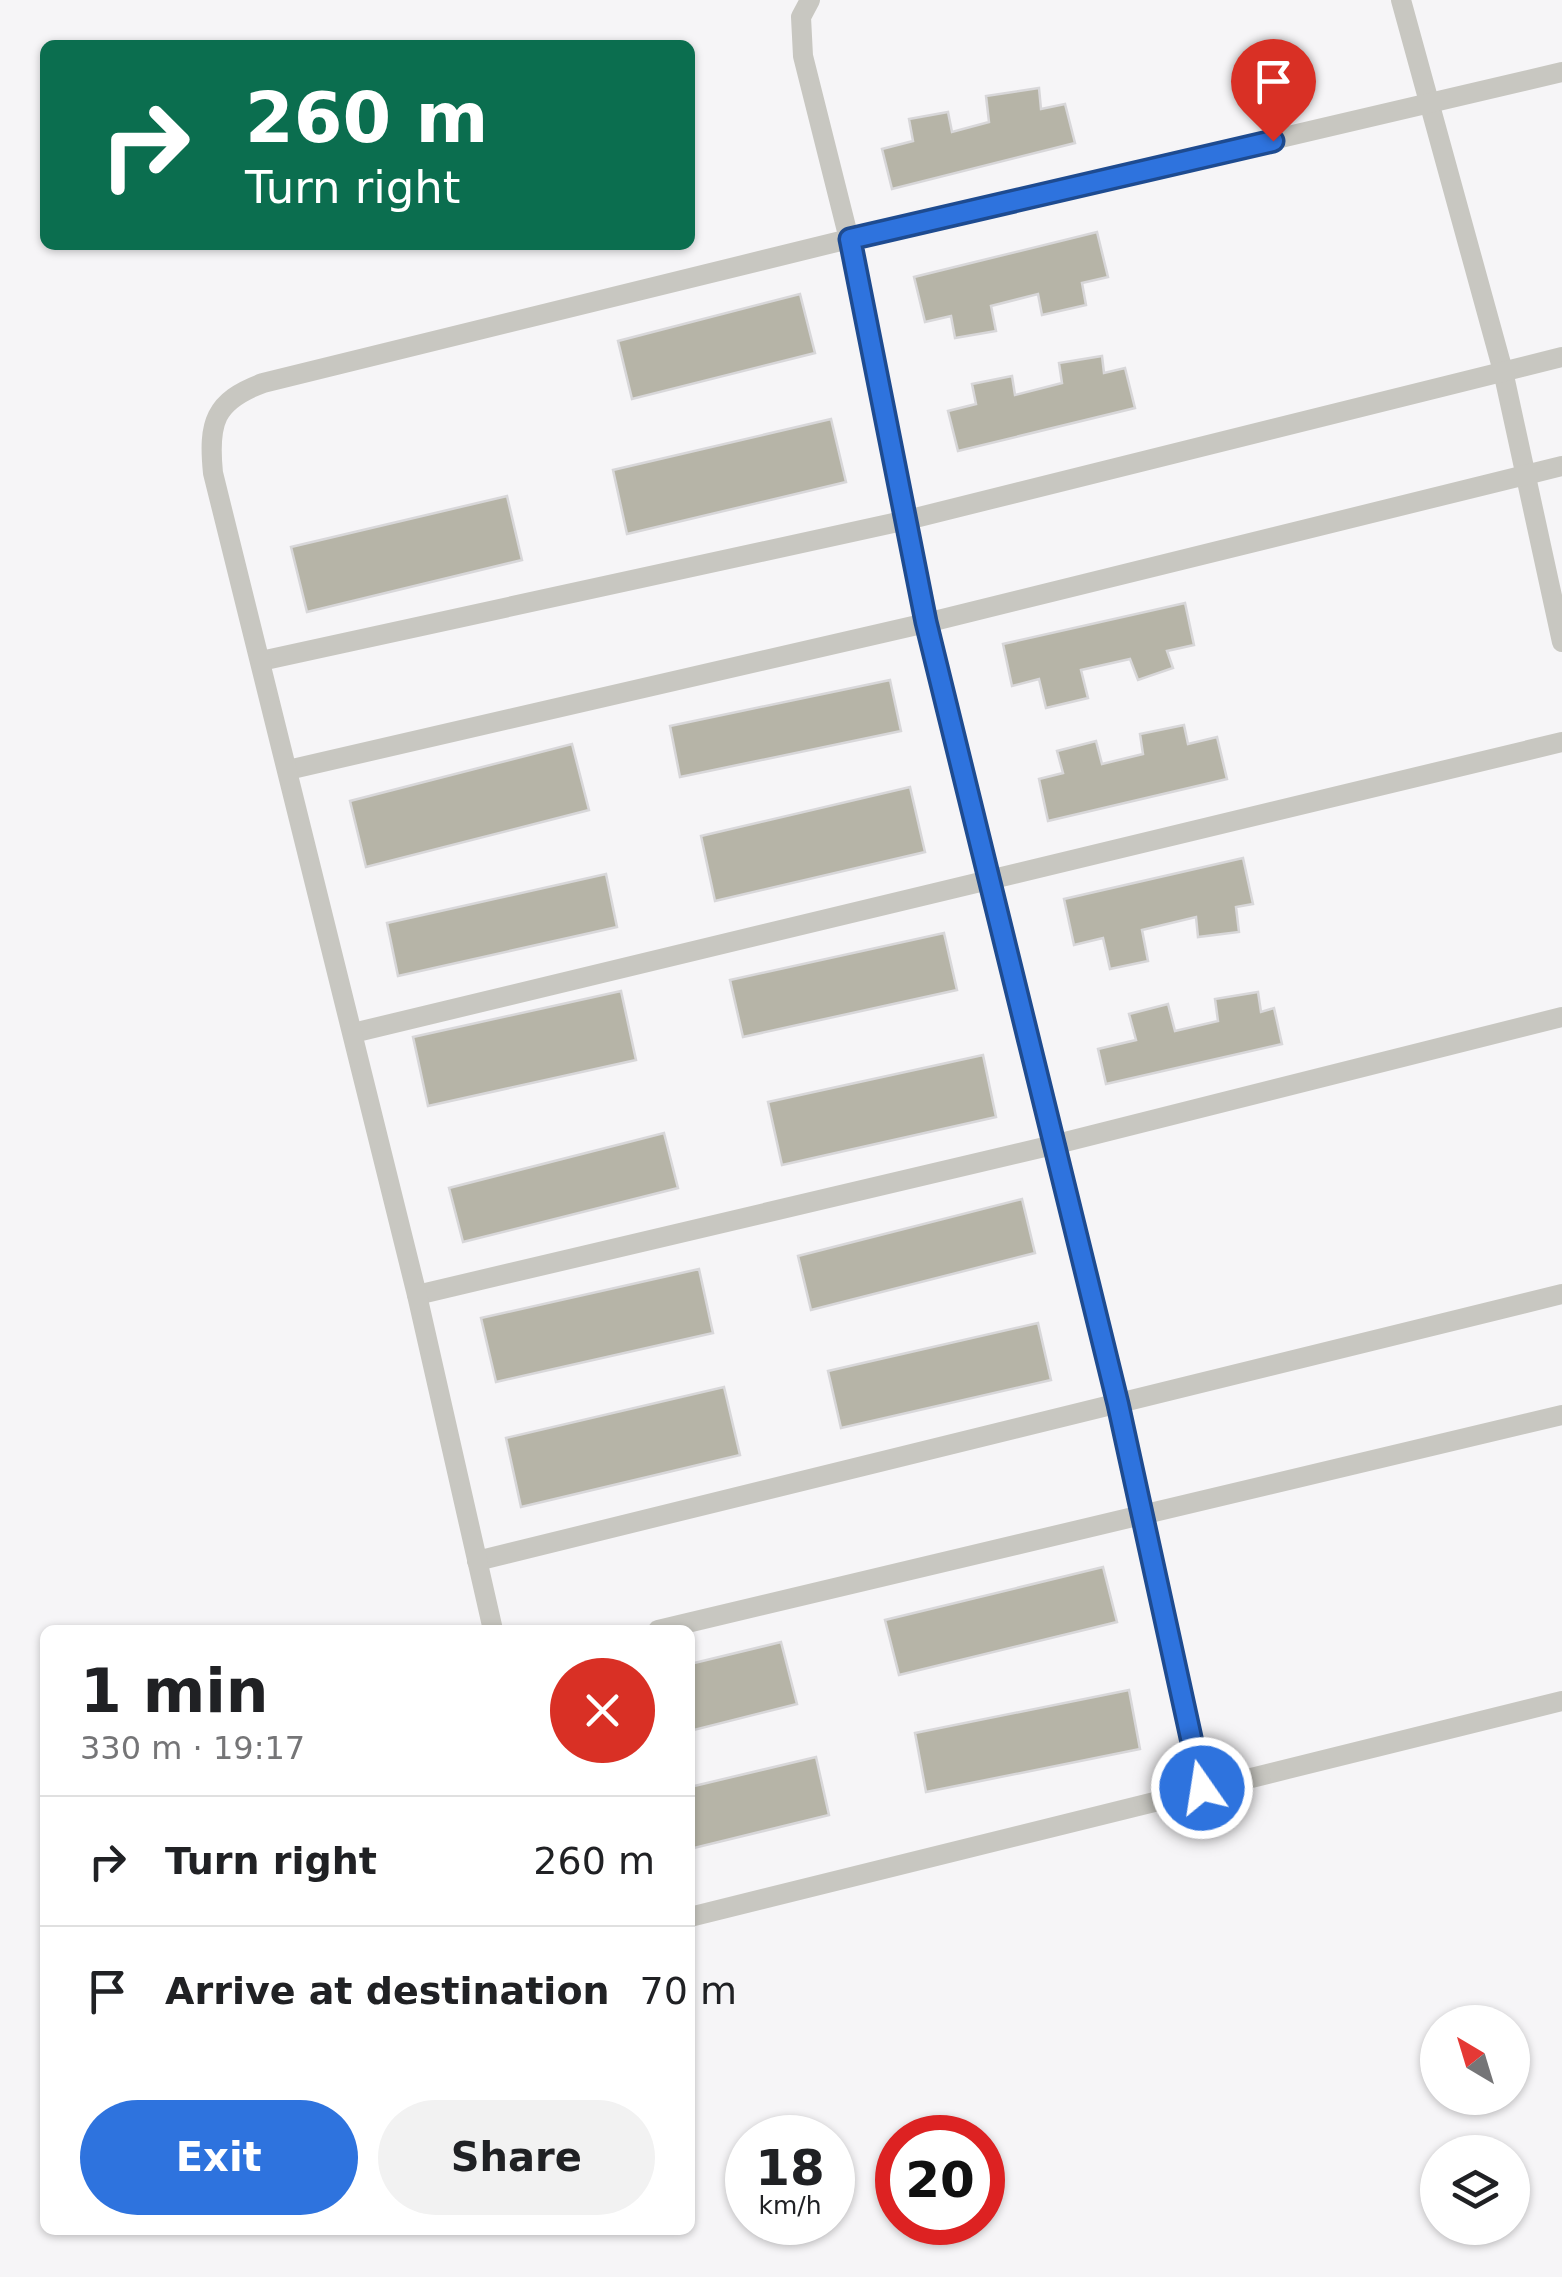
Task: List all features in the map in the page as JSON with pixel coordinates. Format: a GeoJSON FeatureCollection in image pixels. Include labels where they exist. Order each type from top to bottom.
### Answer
{"type":"FeatureCollection","features":[{"type":"Feature","properties":{"kind":"lane"},"geometry":{"type":"LineString","coordinates":[[810,0],[801,18],[802,56],[850,239],[926,622],[1118,1404],[1202,1788]]}},
{"type":"Feature","properties":{"kind":"lane"},"geometry":{"type":"LineString","coordinates":[[1401,0],[1503,371],[1562,642]]}},
{"type":"Feature","properties":{"kind":"lane"},"geometry":{"type":"LineString","coordinates":[[493,1625],[417,1295],[213,473],[209,439],[217,414],[235,393],[850,239],[1562,72]]}},
{"type":"Feature","properties":{"kind":"lane"},"geometry":{"type":"LineString","coordinates":[[261,661],[907,520],[1562,357]]}},
{"type":"Feature","properties":{"kind":"lane"},"geometry":{"type":"LineString","coordinates":[[288,770],[926,622],[1562,466]]}},
{"type":"Feature","properties":{"kind":"lane"},"geometry":{"type":"LineString","coordinates":[[352,1032],[1562,742]]}},
{"type":"Feature","properties":{"kind":"lane"},"geometry":{"type":"LineString","coordinates":[[417,1295],[1053,1145],[1562,1017]]}},
{"type":"Feature","properties":{"kind":"lane"},"geometry":{"type":"LineString","coordinates":[[476,1561],[1562,1294]]}},
{"type":"Feature","properties":{"kind":"lane"},"geometry":{"type":"LineString","coordinates":[[679,1625],[1562,1415]]}},
{"type":"Feature","properties":{"kind":"lane"},"geometry":{"type":"LineString","coordinates":[[695,1916],[1562,1700]]}},
{"type":"Feature","properties":{"kind":"building"},"geometry":{"type":"Polygon","coordinates":[[[1039,88],[1041,109],[1065,104],[1075,143],[892,189],[882,149],[913,141],[909,119],[948,112],[952,132],[989,122],[986,96],[1039,88]]]}},
{"type":"Feature","properties":{"kind":"building"},"geometry":{"type":"Polygon","coordinates":[[[1097,232],[1108,277],[1082,283],[1086,305],[1042,315],[1038,294],[991,306],[996,331],[955,338],[951,316],[925,322],[914,277],[1097,232]]]}},
{"type":"Feature","properties":{"kind":"building"},"geometry":{"type":"Polygon","coordinates":[[[800,294],[815,353],[632,399],[618,341],[800,294]]]}},
{"type":"Feature","properties":{"kind":"building"},"geometry":{"type":"Polygon","coordinates":[[[1102,356],[1104,373],[1125,368],[1135,408],[958,451],[948,411],[976,404],[972,384],[1012,376],[1015,395],[1062,383],[1059,363],[1102,356]]]}},
{"type":"Feature","properties":{"kind":"building"},"geometry":{"type":"Polygon","coordinates":[[[831,419],[846,482],[627,534],[613,470],[831,419]]]}},
{"type":"Feature","properties":{"kind":"building"},"geometry":{"type":"Polygon","coordinates":[[[507,496],[522,560],[307,612],[291,547],[507,496]]]}},
{"type":"Feature","properties":{"kind":"building"},"geometry":{"type":"Polygon","coordinates":[[[1185,603],[1194,645],[1167,651],[1173,668],[1138,680],[1130,659],[1081,670],[1088,698],[1046,708],[1039,679],[1012,686],[1003,644],[1185,603]]]}},
{"type":"Feature","properties":{"kind":"building"},"geometry":{"type":"Polygon","coordinates":[[[890,680],[901,731],[680,777],[670,726],[890,680]]]}},
{"type":"Feature","properties":{"kind":"building"},"geometry":{"type":"Polygon","coordinates":[[[1184,725],[1188,744],[1217,737],[1227,779],[1048,821],[1039,779],[1063,773],[1057,751],[1096,741],[1102,764],[1143,754],[1140,734],[1184,725]]]}},
{"type":"Feature","properties":{"kind":"building"},"geometry":{"type":"Polygon","coordinates":[[[572,744],[589,810],[366,867],[350,801],[572,744]]]}},
{"type":"Feature","properties":{"kind":"building"},"geometry":{"type":"Polygon","coordinates":[[[910,787],[925,852],[715,901],[701,836],[910,787]]]}},
{"type":"Feature","properties":{"kind":"building"},"geometry":{"type":"Polygon","coordinates":[[[1243,858],[1253,904],[1236,907],[1239,932],[1198,937],[1196,917],[1142,930],[1148,961],[1110,969],[1103,938],[1074,945],[1064,899],[1243,858]]]}},
{"type":"Feature","properties":{"kind":"building"},"geometry":{"type":"Polygon","coordinates":[[[606,874],[617,927],[398,976],[387,923],[606,874]]]}},
{"type":"Feature","properties":{"kind":"building"},"geometry":{"type":"Polygon","coordinates":[[[944,933],[957,990],[743,1037],[730,980],[944,933]]]}},
{"type":"Feature","properties":{"kind":"building"},"geometry":{"type":"Polygon","coordinates":[[[621,991],[636,1060],[428,1106],[413,1037],[621,991]]]}},
{"type":"Feature","properties":{"kind":"building"},"geometry":{"type":"Polygon","coordinates":[[[1258,992],[1261,1012],[1274,1008],[1282,1044],[1106,1084],[1098,1049],[1136,1040],[1129,1014],[1168,1004],[1175,1031],[1218,1021],[1215,999],[1258,992]]]}},
{"type":"Feature","properties":{"kind":"building"},"geometry":{"type":"Polygon","coordinates":[[[983,1055],[996,1117],[782,1165],[768,1102],[983,1055]]]}},
{"type":"Feature","properties":{"kind":"building"},"geometry":{"type":"Polygon","coordinates":[[[664,1133],[678,1188],[463,1242],[449,1188],[664,1133]]]}},
{"type":"Feature","properties":{"kind":"building"},"geometry":{"type":"Polygon","coordinates":[[[1022,1199],[1035,1253],[811,1310],[798,1256],[1022,1199]]]}},
{"type":"Feature","properties":{"kind":"building"},"geometry":{"type":"Polygon","coordinates":[[[699,1269],[713,1333],[496,1382],[481,1318],[699,1269]]]}},
{"type":"Feature","properties":{"kind":"building"},"geometry":{"type":"Polygon","coordinates":[[[1038,1323],[1051,1380],[841,1428],[828,1371],[1038,1323]]]}},
{"type":"Feature","properties":{"kind":"building"},"geometry":{"type":"Polygon","coordinates":[[[724,1387],[740,1455],[521,1507],[506,1438],[724,1387]]]}},
{"type":"Feature","properties":{"kind":"building"},"geometry":{"type":"Polygon","coordinates":[[[1103,1567],[1117,1622],[899,1675],[885,1620],[1103,1567]]]}},
{"type":"Feature","properties":{"kind":"building"},"geometry":{"type":"Polygon","coordinates":[[[781,1642],[797,1704],[695,1730],[695,1663],[781,1642]]]}},
{"type":"Feature","properties":{"kind":"building"},"geometry":{"type":"Polygon","coordinates":[[[1129,1690],[1140,1749],[926,1792],[915,1733],[1129,1690]]]}},
{"type":"Feature","properties":{"kind":"building"},"geometry":{"type":"Polygon","coordinates":[[[816,1757],[829,1815],[695,1848],[695,1786],[816,1757]]]}},
{"type":"Feature","properties":{"kind":"route"},"geometry":{"type":"LineString","coordinates":[[1202,1788],[1118,1404],[926,622],[850,239],[1273,141]]}}]}
